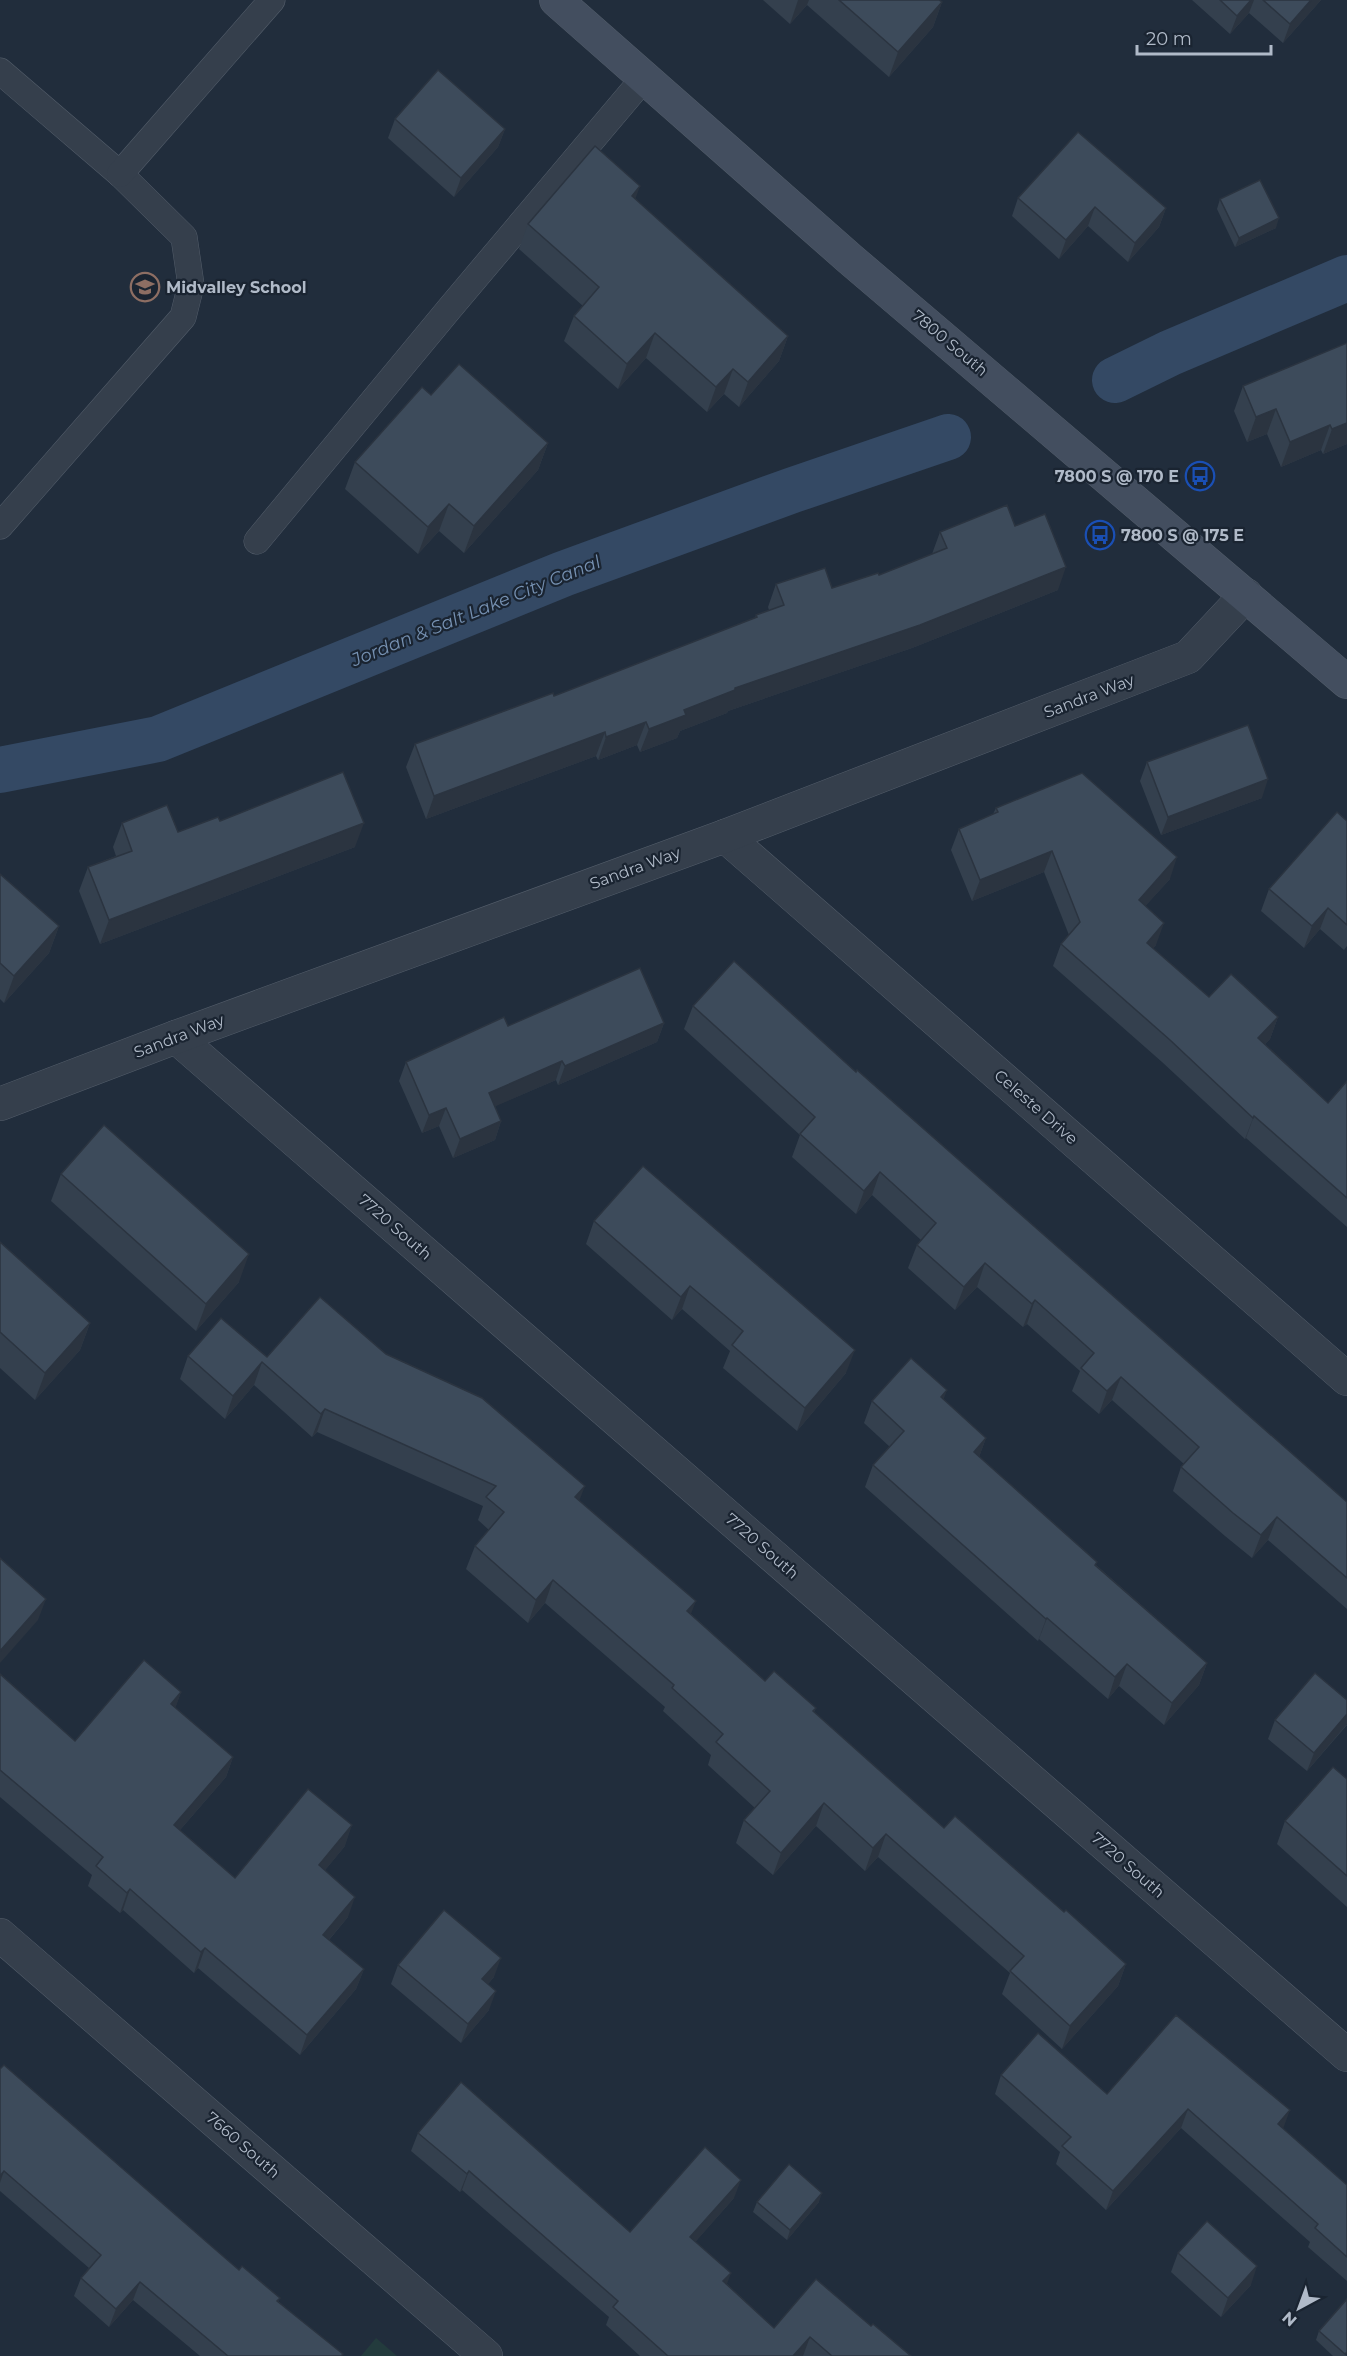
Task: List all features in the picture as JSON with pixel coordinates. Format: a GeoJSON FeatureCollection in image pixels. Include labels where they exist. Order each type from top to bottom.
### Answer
{"type":"FeatureCollection","features":[{"type":"Feature","properties":{"kind":"main road","name":"7800 South"},"geometry":{"type":"LineString","coordinates":[[556,0],[850,259],[1347,682]]}},
{"type":"Feature","properties":{"kind":"street","name":"Sandra Way"},"geometry":{"type":"LineString","coordinates":[[0,1104],[724,836],[1188,657],[1246,595]]}},
{"type":"Feature","properties":{"kind":"street","name":"Celeste Drive"},"geometry":{"type":"LineString","coordinates":[[724,836],[1347,1379]]}},
{"type":"Feature","properties":{"kind":"street","name":"7720 South"},"geometry":{"type":"LineString","coordinates":[[176,1037],[1347,2055]]}},
{"type":"Feature","properties":{"kind":"street","name":"7660 South"},"geometry":{"type":"LineString","coordinates":[[0,1935],[486,2356]]}},
{"type":"Feature","properties":{"kind":"lane"},"geometry":{"type":"LineString","coordinates":[[120,174],[272,0]]}},
{"type":"Feature","properties":{"kind":"lane"},"geometry":{"type":"LineString","coordinates":[[0,71],[120,174],[184,237],[191,285],[183,317],[0,526]]}},
{"type":"Feature","properties":{"kind":"lane"},"geometry":{"type":"LineString","coordinates":[[257,541],[644,78]]}},
{"type":"Feature","properties":{"kind":"green space"},"geometry":{"type":"Polygon","coordinates":[[[376,2338],[397,2356],[361,2356],[376,2338]]]}},
{"type":"Feature","properties":{"kind":"building"},"geometry":{"type":"Polygon","coordinates":[[[839,0],[939,0],[942,2],[898,52],[839,0]]]}},
{"type":"Feature","properties":{"kind":"building"},"geometry":{"type":"Polygon","coordinates":[[[1220,0],[1251,0],[1237,16],[1220,0]]]}},
{"type":"Feature","properties":{"kind":"building"},"geometry":{"type":"Polygon","coordinates":[[[1263,0],[1311,0],[1290,24],[1263,0]]]}},
{"type":"Feature","properties":{"kind":"building"},"geometry":{"type":"Polygon","coordinates":[[[438,70],[505,129],[461,178],[395,119],[438,70]]]}},
{"type":"Feature","properties":{"kind":"building"},"geometry":{"type":"Polygon","coordinates":[[[1078,132],[1166,208],[1135,243],[1095,207],[1066,240],[1018,198],[1078,132]]]}},
{"type":"Feature","properties":{"kind":"building"},"geometry":{"type":"Polygon","coordinates":[[[595,146],[640,186],[632,196],[788,336],[748,382],[733,369],[716,387],[655,333],[627,364],[574,316],[599,287],[528,224],[595,146]]]}},
{"type":"Feature","properties":{"kind":"building"},"geometry":{"type":"Polygon","coordinates":[[[1260,180],[1279,218],[1239,238],[1220,199],[1260,180]]]}},
{"type":"Feature","properties":{"kind":"building"},"geometry":{"type":"Polygon","coordinates":[[[1347,343],[1347,423],[1332,429],[1330,425],[1290,442],[1276,409],[1256,417],[1243,386],[1347,343]]]}},
{"type":"Feature","properties":{"kind":"building"},"geometry":{"type":"Polygon","coordinates":[[[459,364],[548,443],[474,526],[449,504],[428,527],[355,462],[422,387],[431,395],[459,364]]]}},
{"type":"Feature","properties":{"kind":"building"},"geometry":{"type":"Polygon","coordinates":[[[1007,505],[1015,526],[1045,514],[1066,567],[920,625],[735,688],[735,690],[684,710],[686,715],[649,729],[646,722],[606,737],[605,732],[434,796],[415,744],[553,693],[554,696],[757,617],[756,615],[784,605],[776,584],[825,568],[832,588],[878,573],[879,575],[947,548],[940,532],[1007,505]]]}},
{"type":"Feature","properties":{"kind":"building"},"geometry":{"type":"Polygon","coordinates":[[[1248,725],[1268,779],[1168,817],[1147,762],[1248,725]]]}},
{"type":"Feature","properties":{"kind":"building"},"geometry":{"type":"Polygon","coordinates":[[[343,772],[364,823],[109,920],[88,867],[132,851],[122,823],[167,805],[178,832],[218,817],[220,821],[343,772]]]}},
{"type":"Feature","properties":{"kind":"building"},"geometry":{"type":"Polygon","coordinates":[[[1082,773],[1177,857],[1139,900],[1164,923],[1147,943],[1209,997],[1231,974],[1278,1017],[1258,1038],[1328,1103],[1347,1081],[1347,1198],[1254,1116],[1253,1118],[1170,1040],[1061,944],[1080,922],[1052,851],[980,880],[959,829],[998,812],[996,808],[1082,773]]]}},
{"type":"Feature","properties":{"kind":"building"},"geometry":{"type":"Polygon","coordinates":[[[1337,812],[1347,821],[1347,925],[1328,908],[1312,926],[1269,889],[1337,812]]]}},
{"type":"Feature","properties":{"kind":"building"},"geometry":{"type":"Polygon","coordinates":[[[0,874],[59,926],[14,976],[0,963],[0,874]]]}},
{"type":"Feature","properties":{"kind":"building"},"geometry":{"type":"Polygon","coordinates":[[[734,961],[856,1072],[857,1070],[1347,1502],[1347,1578],[1277,1517],[1261,1535],[1233,1513],[1181,1467],[1199,1447],[1121,1377],[1107,1391],[1081,1368],[1094,1353],[1035,1300],[1032,1304],[985,1263],[964,1287],[917,1245],[936,1223],[880,1172],[864,1191],[800,1134],[815,1117],[693,1006],[734,961]]]}},
{"type":"Feature","properties":{"kind":"building"},"geometry":{"type":"Polygon","coordinates":[[[640,968],[664,1023],[565,1066],[562,1061],[489,1093],[501,1121],[460,1139],[446,1108],[429,1115],[406,1062],[504,1017],[508,1026],[640,968]]]}},
{"type":"Feature","properties":{"kind":"building"},"geometry":{"type":"Polygon","coordinates":[[[104,1125],[249,1254],[206,1304],[61,1174],[104,1125]]]}},
{"type":"Feature","properties":{"kind":"building"},"geometry":{"type":"Polygon","coordinates":[[[643,1166],[855,1350],[805,1408],[732,1345],[743,1331],[690,1286],[681,1297],[594,1221],[643,1166]]]}},
{"type":"Feature","properties":{"kind":"building"},"geometry":{"type":"Polygon","coordinates":[[[0,1242],[90,1323],[45,1373],[0,1332],[0,1242]]]}},
{"type":"Feature","properties":{"kind":"building"},"geometry":{"type":"Polygon","coordinates":[[[320,1297],[386,1354],[482,1398],[585,1486],[575,1497],[696,1601],[687,1611],[765,1681],[774,1671],[816,1708],[813,1711],[944,1828],[955,1816],[1126,1964],[1070,2026],[1010,1971],[1024,1956],[886,1834],[873,1848],[824,1803],[781,1853],[744,1820],[770,1791],[716,1742],[723,1734],[672,1688],[674,1685],[553,1580],[536,1600],[475,1546],[504,1512],[486,1497],[496,1486],[325,1409],[321,1414],[262,1362],[233,1396],[188,1356],[221,1318],[267,1357],[320,1297]]]}},
{"type":"Feature","properties":{"kind":"building"},"geometry":{"type":"Polygon","coordinates":[[[911,1358],[947,1390],[941,1397],[986,1438],[974,1452],[1097,1562],[1095,1565],[1207,1663],[1172,1703],[1127,1664],[1115,1677],[1046,1619],[873,1465],[904,1431],[872,1401],[911,1358]]]}},
{"type":"Feature","properties":{"kind":"building"},"geometry":{"type":"Polygon","coordinates":[[[0,1558],[46,1599],[0,1651],[0,1558]]]}},
{"type":"Feature","properties":{"kind":"building"},"geometry":{"type":"Polygon","coordinates":[[[144,1660],[181,1692],[171,1704],[233,1757],[174,1825],[235,1878],[308,1789],[352,1825],[319,1865],[355,1897],[323,1935],[364,1969],[307,2035],[205,1948],[201,1952],[130,1889],[127,1893],[96,1866],[103,1857],[0,1770],[0,1674],[75,1741],[144,1660]]]}},
{"type":"Feature","properties":{"kind":"building"},"geometry":{"type":"Polygon","coordinates":[[[1315,1673],[1347,1700],[1347,1714],[1314,1753],[1275,1720],[1315,1673]]]}},
{"type":"Feature","properties":{"kind":"building"},"geometry":{"type":"Polygon","coordinates":[[[1333,1767],[1347,1779],[1347,1876],[1285,1821],[1333,1767]]]}},
{"type":"Feature","properties":{"kind":"building"},"geometry":{"type":"Polygon","coordinates":[[[444,1910],[501,1958],[482,1979],[496,1991],[468,2024],[398,1965],[444,1910]]]}},
{"type":"Feature","properties":{"kind":"building"},"geometry":{"type":"Polygon","coordinates":[[[1176,2015],[1290,2110],[1278,2124],[1347,2185],[1347,2257],[1315,2228],[1318,2224],[1188,2109],[1113,2191],[1062,2146],[1071,2137],[1001,2075],[1038,2033],[1107,2094],[1176,2015]]]}},
{"type":"Feature","properties":{"kind":"building"},"geometry":{"type":"Polygon","coordinates":[[[4,2065],[239,2270],[242,2266],[280,2298],[277,2301],[343,2354],[341,2356],[228,2356],[140,2282],[116,2309],[81,2278],[101,2255],[4,2171],[0,2176],[0,2069],[4,2065]]]}},
{"type":"Feature","properties":{"kind":"building"},"geometry":{"type":"Polygon","coordinates":[[[461,2082],[630,2232],[705,2147],[741,2180],[690,2237],[731,2273],[723,2281],[774,2328],[816,2279],[871,2326],[873,2324],[911,2356],[832,2356],[810,2337],[793,2356],[668,2356],[613,2307],[618,2301],[469,2171],[467,2174],[418,2133],[461,2082]]]}},
{"type":"Feature","properties":{"kind":"building"},"geometry":{"type":"Polygon","coordinates":[[[789,2164],[822,2193],[790,2230],[757,2202],[789,2164]]]}},
{"type":"Feature","properties":{"kind":"building"},"geometry":{"type":"Polygon","coordinates":[[[1207,2221],[1257,2266],[1228,2298],[1178,2253],[1207,2221]]]}},
{"type":"Feature","properties":{"kind":"building"},"geometry":{"type":"Polygon","coordinates":[[[1347,2299],[1347,2352],[1345,2354],[1319,2331],[1347,2299]]]}},
{"type":"Feature","properties":{"kind":"waterway","name":"Jordan & Salt Lake City Canal"},"geometry":{"type":"LineString","coordinates":[[1115,380],[1170,353],[1347,278]]}},
{"type":"Feature","properties":{"kind":"waterway","name":"Jordan & Salt Lake City Canal"},"geometry":{"type":"LineString","coordinates":[[0,770],[158,739],[563,574],[793,490],[948,437]]}},
{"type":"Feature","properties":{"kind":"place","name":"Midvalley School"},"geometry":{"type":"Point","coordinates":[145,287]}},
{"type":"Feature","properties":{"kind":"place","name":"7800 S @ 170 E"},"geometry":{"type":"Point","coordinates":[1200,476]}},
{"type":"Feature","properties":{"kind":"place","name":"7800 S @ 175 E"},"geometry":{"type":"Point","coordinates":[1100,535]}}]}
